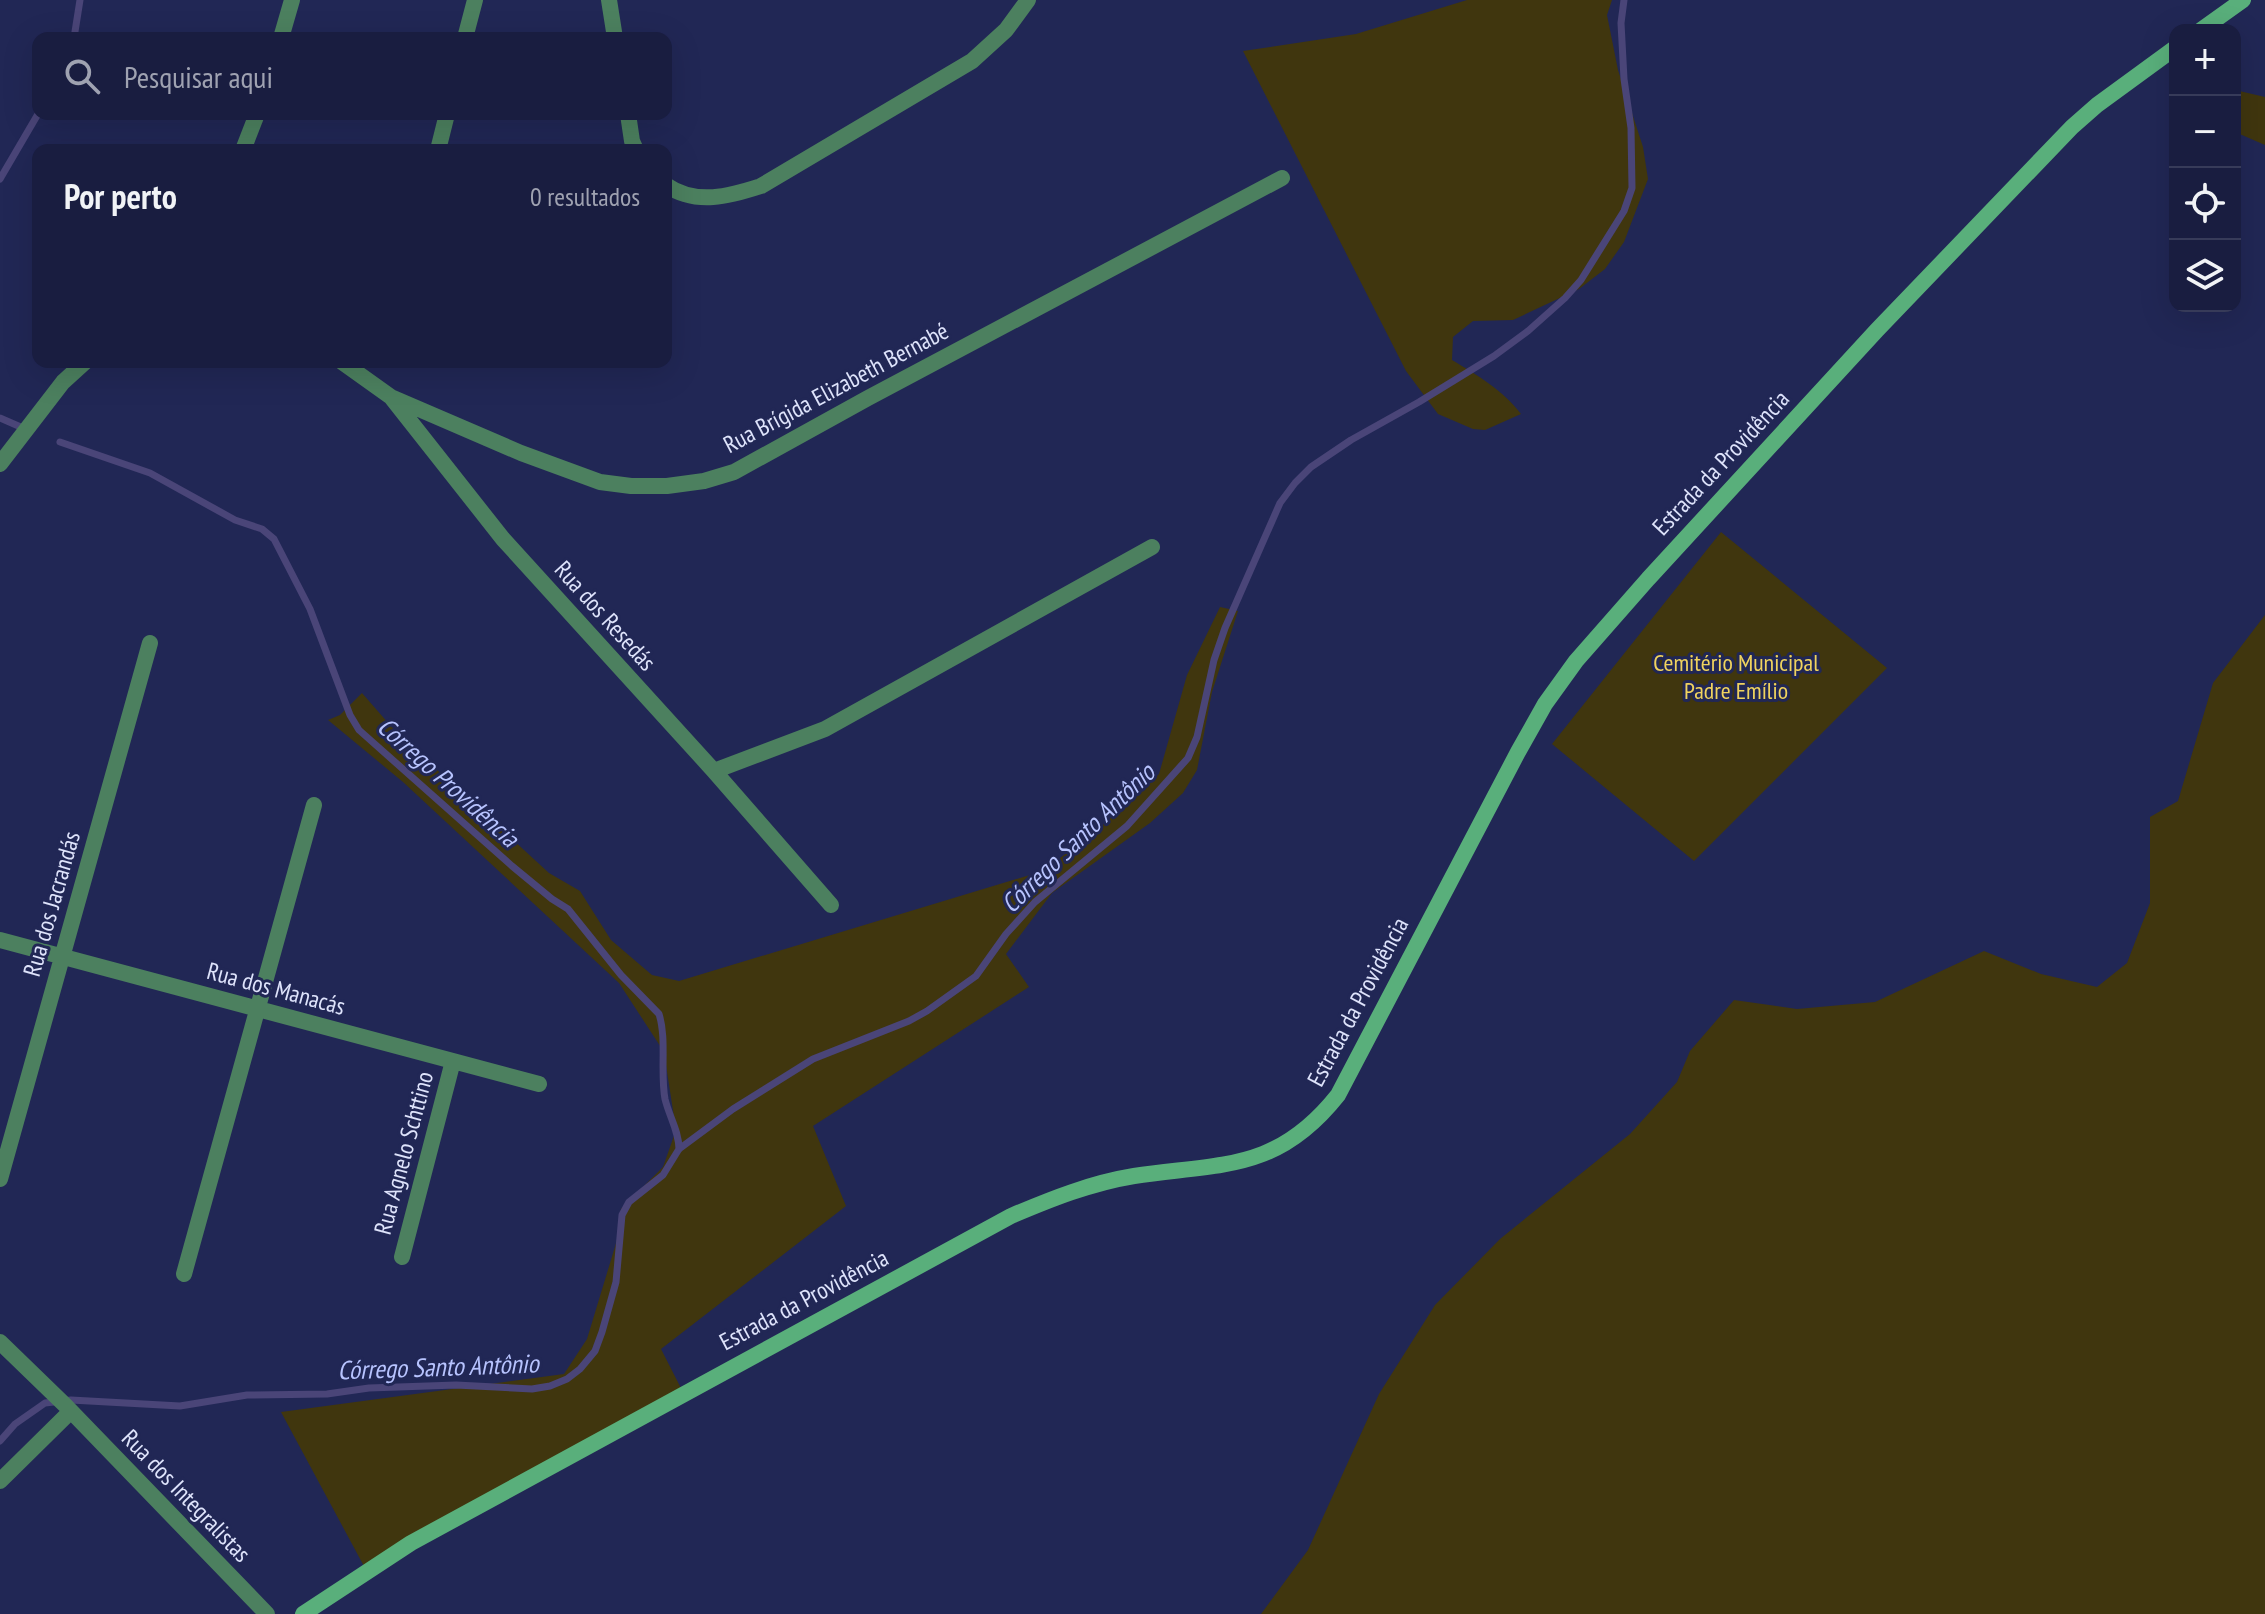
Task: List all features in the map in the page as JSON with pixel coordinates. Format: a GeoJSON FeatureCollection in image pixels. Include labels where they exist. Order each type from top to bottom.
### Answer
{"type":"FeatureCollection","features":[{"type":"Feature","properties":{"kind":"street"},"geometry":{"type":"LineString","coordinates":[[283,32],[292,0]]}},
{"type":"Feature","properties":{"kind":"street"},"geometry":{"type":"LineString","coordinates":[[467,32],[475,0]]}},
{"type":"Feature","properties":{"kind":"street"},"geometry":{"type":"LineString","coordinates":[[609,0],[614,32]]}},
{"type":"Feature","properties":{"kind":"street"},"geometry":{"type":"LineString","coordinates":[[672,189],[700,198],[729,196],[761,186],[972,61],[1006,30],[1028,0]]}},
{"type":"Feature","properties":{"kind":"street"},"geometry":{"type":"LineString","coordinates":[[2209,24],[2243,0]]}},
{"type":"Feature","properties":{"kind":"street","name":"Estrada da Providência"},"geometry":{"type":"LineString","coordinates":[[303,1614],[411,1543],[1011,1216],[1093,1185],[1134,1176],[1218,1167],[1251,1159],[1280,1148],[1305,1132],[1338,1095],[1518,752],[1545,704],[1576,661],[1877,330],[2072,127],[2169,52]]}},
{"type":"Feature","properties":{"kind":"street"},"geometry":{"type":"LineString","coordinates":[[245,144],[255,120]]}},
{"type":"Feature","properties":{"kind":"street"},"geometry":{"type":"LineString","coordinates":[[440,144],[446,120]]}},
{"type":"Feature","properties":{"kind":"street"},"geometry":{"type":"LineString","coordinates":[[629,120],[633,144]]}},
{"type":"Feature","properties":{"kind":"street","name":"Rua Brígida Elizabeth Bernabé"},"geometry":{"type":"LineString","coordinates":[[391,397],[521,453],[600,482],[667,486],[704,481],[734,472],[1282,178]]}},
{"type":"Feature","properties":{"kind":"street"},"geometry":{"type":"LineString","coordinates":[[0,464],[63,382],[78,368]]}},
{"type":"Feature","properties":{"kind":"street","name":"Rua dos Resedás"},"geometry":{"type":"LineString","coordinates":[[350,368],[391,397],[503,539],[831,905]]}},
{"type":"Feature","properties":{"kind":"street"},"geometry":{"type":"LineString","coordinates":[[714,771],[825,729],[1152,547]]}},
{"type":"Feature","properties":{"kind":"street","name":"Rua dos Jacrandás"},"geometry":{"type":"LineString","coordinates":[[0,1179],[150,643]]}},
{"type":"Feature","properties":{"kind":"street"},"geometry":{"type":"LineString","coordinates":[[184,1274],[314,805]]}},
{"type":"Feature","properties":{"kind":"street","name":"Rua dos Manacás"},"geometry":{"type":"LineString","coordinates":[[0,940],[539,1084]]}},
{"type":"Feature","properties":{"kind":"street","name":"Rua Agnelo Schttino"},"geometry":{"type":"LineString","coordinates":[[402,1257],[453,1061]]}},
{"type":"Feature","properties":{"kind":"street"},"geometry":{"type":"LineString","coordinates":[[0,1342],[68,1408],[0,1481]]}},
{"type":"Feature","properties":{"kind":"street","name":"Rua dos Integralistas"},"geometry":{"type":"LineString","coordinates":[[68,1408],[267,1614]]}},
{"type":"Feature","properties":{"kind":"green space"},"geometry":{"type":"Polygon","coordinates":[[[1467,0],[1612,0],[1607,15],[1618,70],[1643,147],[1648,179],[1624,242],[1605,269],[1579,289],[1513,320],[1473,321],[1453,337],[1452,360],[1498,391],[1521,414],[1485,430],[1473,429],[1438,414],[1406,371],[1243,51],[1356,34],[1467,0]]]}},
{"type":"Feature","properties":{"kind":"green space"},"geometry":{"type":"Polygon","coordinates":[[[2241,91],[2265,97],[2265,145],[2241,135],[2241,91]]]}},
{"type":"Feature","properties":{"kind":"green space","name":"Cemitério Municipal Padre Emílio"},"geometry":{"type":"Polygon","coordinates":[[[1721,532],[1887,668],[1694,861],[1552,744],[1721,532]]]}},
{"type":"Feature","properties":{"kind":"green space"},"geometry":{"type":"Polygon","coordinates":[[[1220,607],[1238,611],[1212,692],[1197,770],[1183,793],[1150,823],[1052,893],[1006,954],[1029,987],[813,1126],[846,1206],[661,1349],[685,1396],[366,1570],[281,1412],[564,1374],[587,1339],[617,1240],[621,1209],[663,1167],[676,1130],[664,1052],[619,983],[403,782],[328,720],[340,715],[362,693],[396,732],[549,873],[580,891],[611,940],[652,975],[679,981],[1043,871],[1098,829],[1159,774],[1187,675],[1220,607]]]}},
{"type":"Feature","properties":{"kind":"green space"},"geometry":{"type":"Polygon","coordinates":[[[2265,615],[2265,1614],[1261,1614],[1308,1550],[1379,1394],[1435,1305],[1500,1239],[1630,1134],[1677,1082],[1690,1051],[1734,1000],[1797,1009],[1875,1002],[1984,951],[2041,974],[2097,987],[2127,963],[2150,903],[2150,817],[2178,801],[2213,683],[2265,615]]]}},
{"type":"Feature","properties":{"kind":"waterway","name":"Córrego Providência"},"geometry":{"type":"LineString","coordinates":[[75,32],[80,0]]}},
{"type":"Feature","properties":{"kind":"waterway","name":"Córrego Santo Antônio"},"geometry":{"type":"LineString","coordinates":[[0,1441],[15,1424],[45,1403],[71,1400],[180,1406],[247,1395],[327,1394],[369,1388],[456,1385],[532,1389],[567,1379],[580,1369],[595,1351],[602,1332],[616,1282],[622,1215],[629,1202],[663,1175],[679,1149],[733,1109],[813,1059],[909,1021],[976,976],[1006,934],[1035,902],[1127,826],[1188,758],[1197,737],[1214,660],[1225,628],[1280,503],[1295,483],[1311,467],[1351,440],[1494,356],[1528,331],[1581,280],[1624,211],[1632,188],[1631,128],[1621,23],[1624,0]]}},
{"type":"Feature","properties":{"kind":"waterway","name":"Córrego Providência"},"geometry":{"type":"LineString","coordinates":[[0,179],[34,120]]}},
{"type":"Feature","properties":{"kind":"waterway","name":"Córrego Providência"},"geometry":{"type":"LineString","coordinates":[[0,418],[23,428]]}},
{"type":"Feature","properties":{"kind":"waterway","name":"Córrego Providência"},"geometry":{"type":"LineString","coordinates":[[60,442],[150,473],[235,520],[262,529],[274,539],[310,609],[350,715],[359,730],[512,866],[568,909],[621,975],[659,1014],[663,1034],[665,1099],[679,1149]]}}]}
